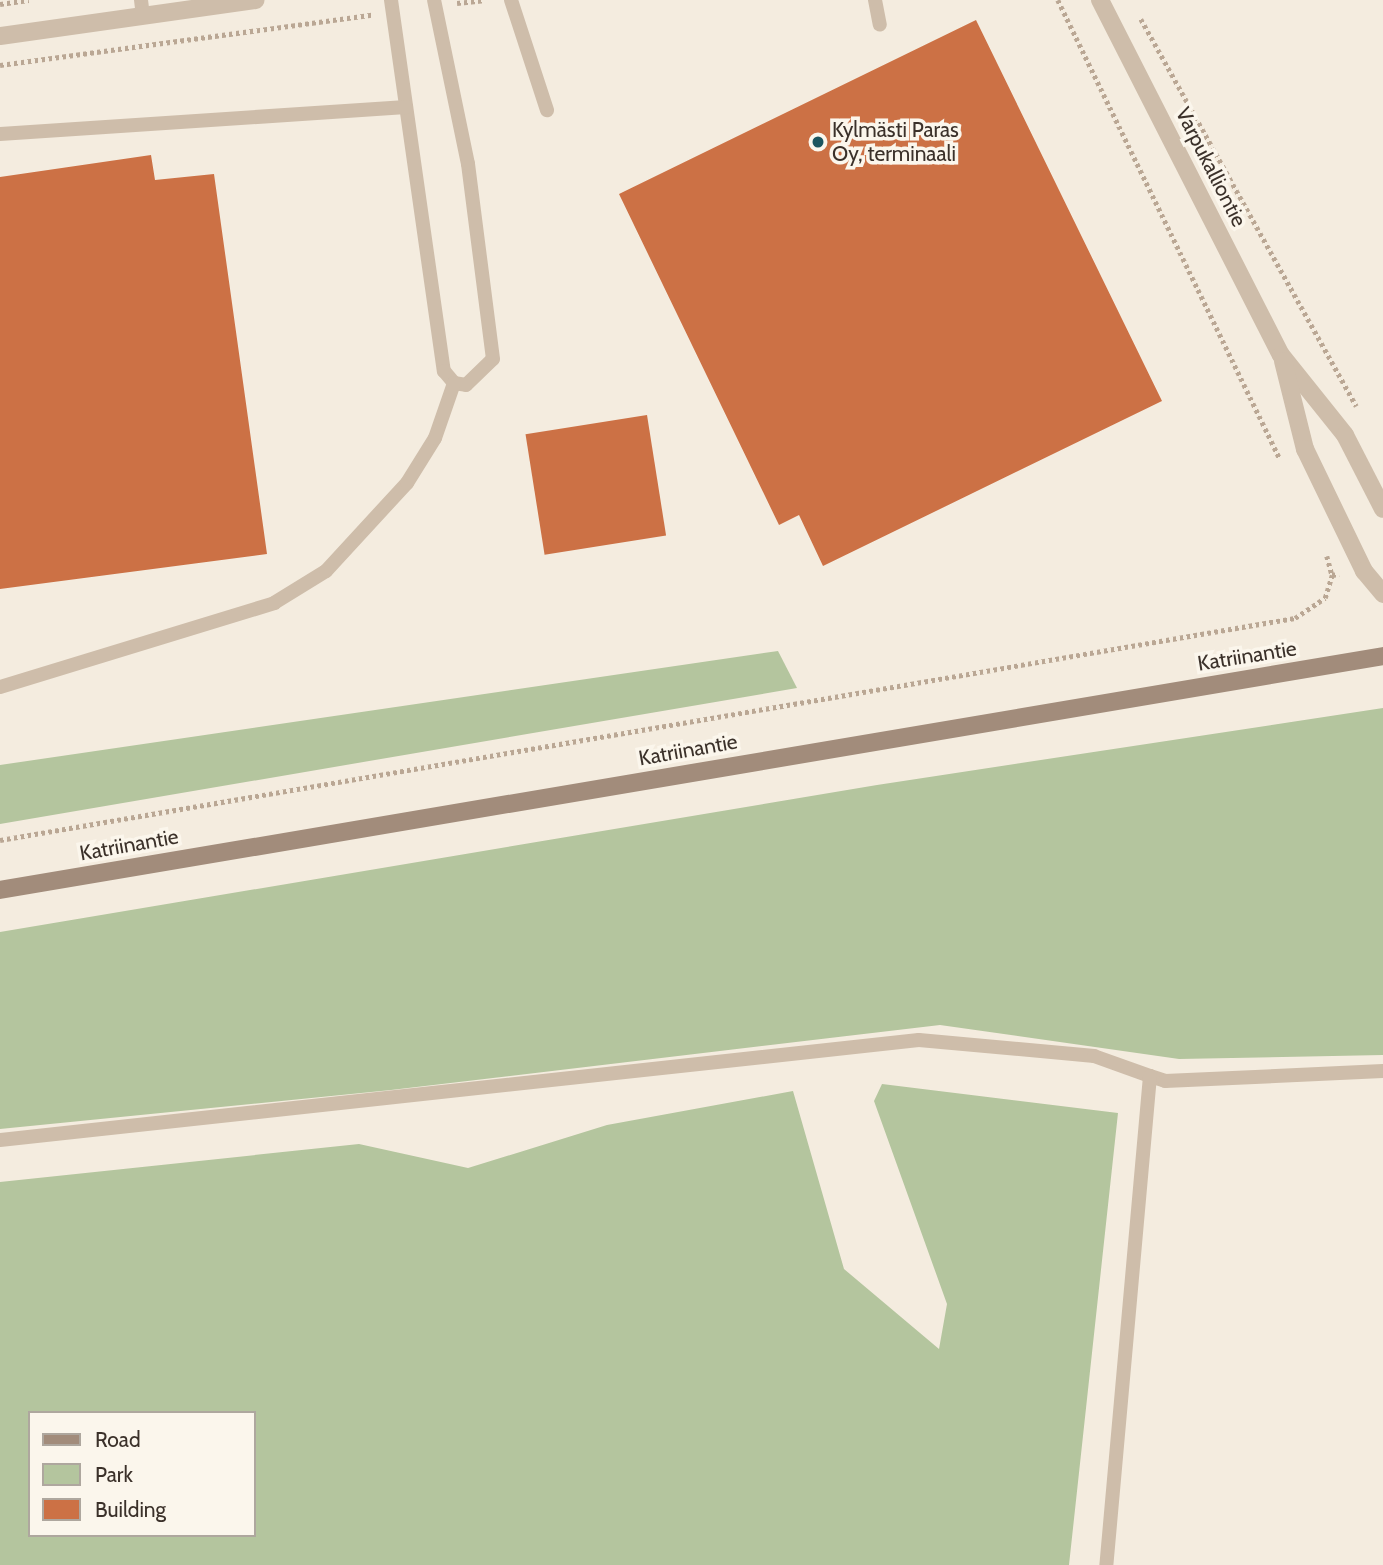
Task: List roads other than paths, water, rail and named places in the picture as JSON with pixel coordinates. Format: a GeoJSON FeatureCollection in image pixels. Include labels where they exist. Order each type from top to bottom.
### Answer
{"type":"FeatureCollection","features":[{"type":"Feature","properties":{"kind":"main road","name":"Katriinantie"},"geometry":{"type":"LineString","coordinates":[[0,890],[1383,656]]}},
{"type":"Feature","properties":{"kind":"street"},"geometry":{"type":"LineString","coordinates":[[0,36],[142,8],[255,0]]}},
{"type":"Feature","properties":{"kind":"street","name":"Varpukalliontie"},"geometry":{"type":"LineString","coordinates":[[1100,0],[1281,355],[1345,435],[1383,509]]}},
{"type":"Feature","properties":{"kind":"street","name":"Varpukalliontie"},"geometry":{"type":"LineString","coordinates":[[1281,355],[1305,449],[1364,571],[1383,594]]}},
{"type":"Feature","properties":{"kind":"lane"},"geometry":{"type":"LineString","coordinates":[[511,0],[547,110]]}},
{"type":"Feature","properties":{"kind":"lane"},"geometry":{"type":"LineString","coordinates":[[875,0],[880,25]]}},
{"type":"Feature","properties":{"kind":"lane"},"geometry":{"type":"LineString","coordinates":[[392,6],[444,370],[454,383],[466,385],[477,379],[494,359],[468,164],[434,3]]}},
{"type":"Feature","properties":{"kind":"lane"},"geometry":{"type":"LineString","coordinates":[[0,134],[407,107]]}},
{"type":"Feature","properties":{"kind":"lane"},"geometry":{"type":"LineString","coordinates":[[0,687],[39,678],[274,603],[326,571],[407,483],[435,438],[454,383]]}},
{"type":"Feature","properties":{"kind":"lane"},"geometry":{"type":"LineString","coordinates":[[0,1140],[919,1040],[1094,1056],[1165,1081],[1383,1071]]}},
{"type":"Feature","properties":{"kind":"lane"},"geometry":{"type":"LineString","coordinates":[[1106,1565],[1150,1076]]}},
{"type":"Feature","properties":{"kind":"place","name":"Kylmästi Paras Oy, terminaali"},"geometry":{"type":"Point","coordinates":[818,142]}}]}
